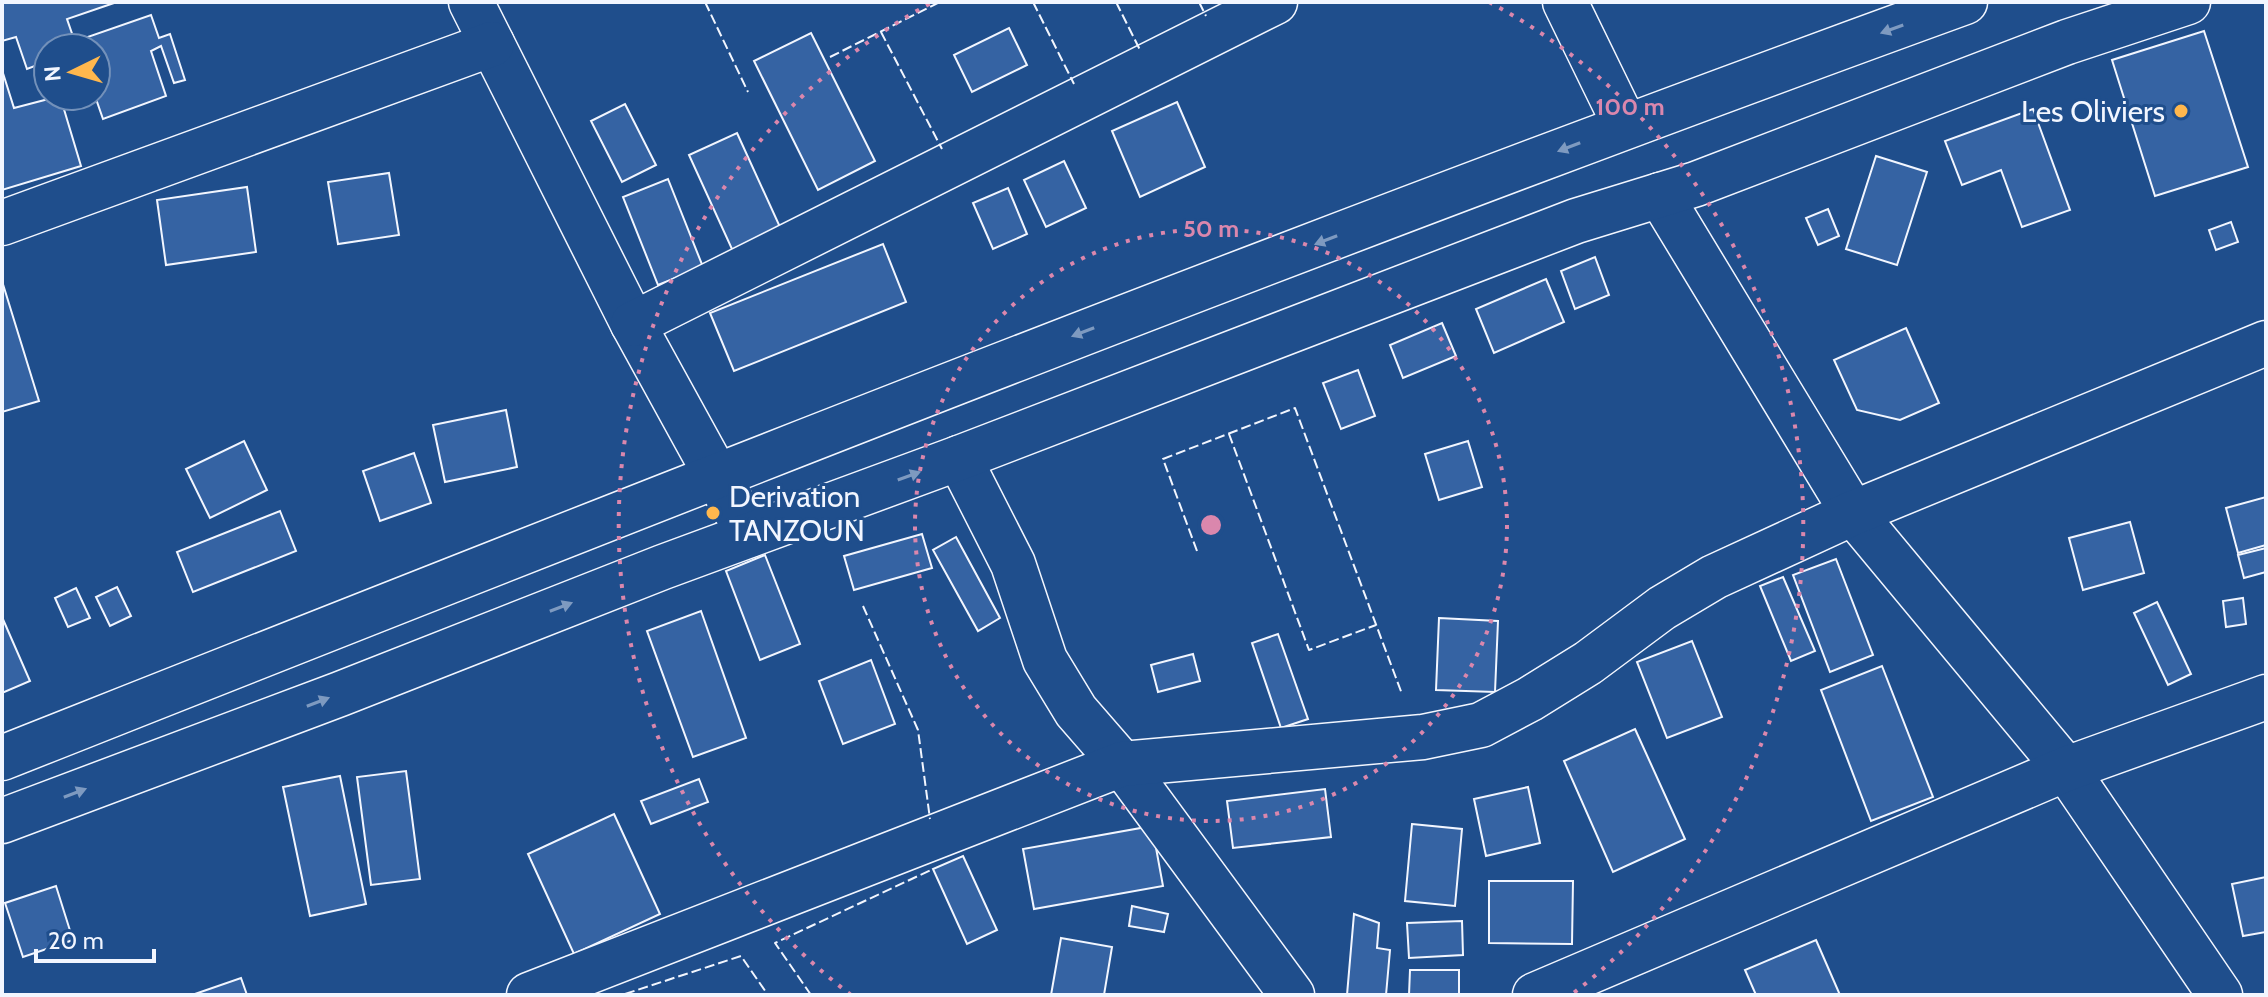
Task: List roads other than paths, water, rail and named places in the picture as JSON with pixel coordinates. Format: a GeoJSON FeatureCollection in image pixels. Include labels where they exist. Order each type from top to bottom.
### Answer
{"type":"FeatureCollection","features":[{"type":"Feature","properties":{"kind":"main road"},"geometry":{"type":"LineString","coordinates":[[471,2],[633,324],[749,535]]}},
{"type":"Feature","properties":{"kind":"main road"},"geometry":{"type":"LineString","coordinates":[[633,324],[1275,2]]}},
{"type":"Feature","properties":{"kind":"main road"},"geometry":{"type":"LineString","coordinates":[[1565,2],[1625,125]]}},
{"type":"Feature","properties":{"kind":"main road"},"geometry":{"type":"LineString","coordinates":[[2,758],[715,475],[1625,125],[1965,2]]}},
{"type":"Feature","properties":{"kind":"main road"},"geometry":{"type":"LineString","coordinates":[[2,821],[1576,221],[1696,184],[2067,42],[2188,2]]}},
{"type":"Feature","properties":{"kind":"main road"},"geometry":{"type":"LineString","coordinates":[[2,223],[492,44]]}},
{"type":"Feature","properties":{"kind":"main road"},"geometry":{"type":"LineString","coordinates":[[1660,195],[1853,513],[2066,769],[2220,995]]}},
{"type":"Feature","properties":{"kind":"main road"},"geometry":{"type":"LineString","coordinates":[[529,995],[1122,764],[1423,737],[1481,725],[1588,663],[1662,608],[1714,577],[1853,513],[2266,343]]}},
{"type":"Feature","properties":{"kind":"main road"},"geometry":{"type":"LineString","coordinates":[[959,458],[1013,564],[1045,660],[1076,711],[1122,764],[1292,995]]}},
{"type":"Feature","properties":{"kind":"main road"},"geometry":{"type":"LineString","coordinates":[[1535,995],[2066,769],[2266,697]]}},
{"type":"Feature","properties":{"kind":"place","name":"Les Oliviers"},"geometry":{"type":"Point","coordinates":[2181,111]}},
{"type":"Feature","properties":{"kind":"place","name":"Derivation TANZOUN"},"geometry":{"type":"Point","coordinates":[713,513]}}]}
